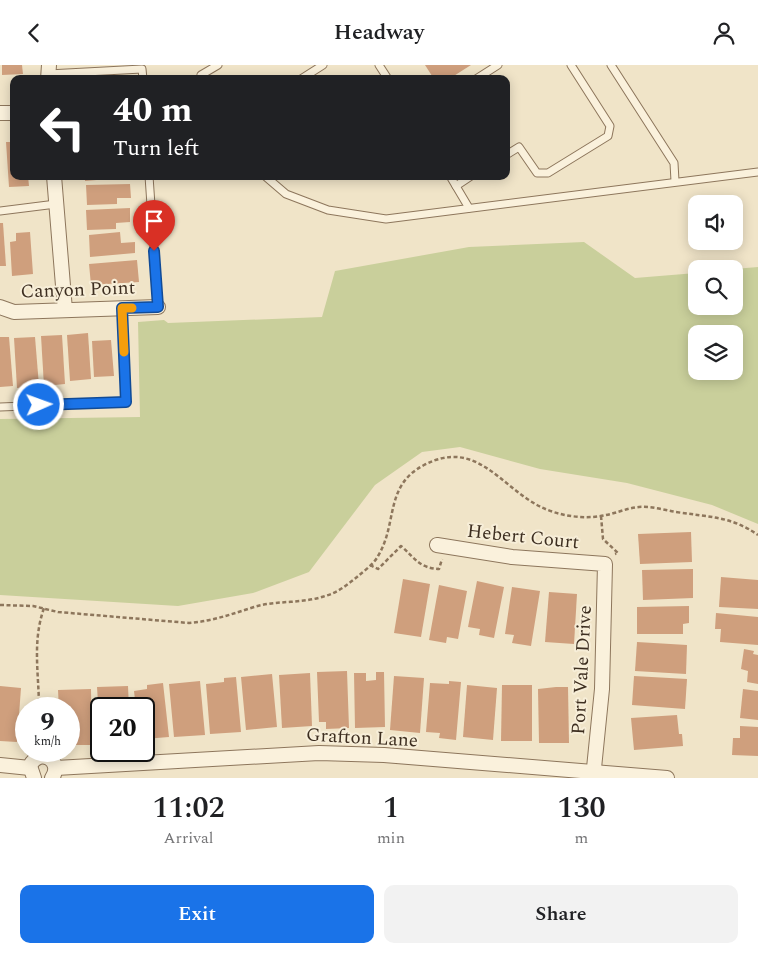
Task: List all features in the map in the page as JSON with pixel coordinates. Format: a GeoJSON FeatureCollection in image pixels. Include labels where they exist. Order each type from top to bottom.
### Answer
{"type":"FeatureCollection","features":[{"type":"Feature","properties":{"kind":"street"},"geometry":{"type":"LineString","coordinates":[[54,180],[64,310]]}},
{"type":"Feature","properties":{"kind":"street","name":"Canyon Point"},"geometry":{"type":"LineString","coordinates":[[0,307],[14,312],[158,307]]}},
{"type":"Feature","properties":{"kind":"street","name":"Hebert Court"},"geometry":{"type":"LineString","coordinates":[[442,546],[512,557],[605,564]]}},
{"type":"Feature","properties":{"kind":"street","name":"Port Vale Drive"},"geometry":{"type":"LineString","coordinates":[[593,775],[603,681],[605,564]]}},
{"type":"Feature","properties":{"kind":"street","name":"Grafton Lane"},"geometry":{"type":"LineString","coordinates":[[54,773],[319,753],[384,755],[593,775],[667,778]]}},
{"type":"Feature","properties":{"kind":"street"},"geometry":{"type":"LineString","coordinates":[[0,765],[32,773],[34,759],[42,756],[53,760],[54,773]]}},
{"type":"Feature","properties":{"kind":"lane"},"geometry":{"type":"LineString","coordinates":[[205,75],[218,65]]}},
{"type":"Feature","properties":{"kind":"lane"},"geometry":{"type":"LineString","coordinates":[[307,75],[323,65]]}},
{"type":"Feature","properties":{"kind":"lane"},"geometry":{"type":"LineString","coordinates":[[482,75],[498,65]]}},
{"type":"Feature","properties":{"kind":"lane"},"geometry":{"type":"LineString","coordinates":[[611,65],[674,163],[675,181]]}},
{"type":"Feature","properties":{"kind":"lane"},"geometry":{"type":"LineString","coordinates":[[510,153],[519,147],[537,173],[548,173],[608,136],[610,126],[572,66]]}},
{"type":"Feature","properties":{"kind":"lane"},"geometry":{"type":"LineString","coordinates":[[48,73],[142,69],[143,75]]}},
{"type":"Feature","properties":{"kind":"lane"},"geometry":{"type":"LineString","coordinates":[[270,180],[286,194],[328,210],[386,219],[758,172]]}},
{"type":"Feature","properties":{"kind":"lane"},"geometry":{"type":"LineString","coordinates":[[149,180],[158,307]]}},
{"type":"Feature","properties":{"kind":"lane"},"geometry":{"type":"LineString","coordinates":[[452,180],[469,208]]}},
{"type":"Feature","properties":{"kind":"lane"},"geometry":{"type":"LineString","coordinates":[[456,186],[465,180]]}},
{"type":"Feature","properties":{"kind":"lane"},"geometry":{"type":"LineString","coordinates":[[0,211],[56,204]]}},
{"type":"Feature","properties":{"kind":"lane"},"geometry":{"type":"LineString","coordinates":[[0,407],[126,402],[122,308]]}},
{"type":"Feature","properties":{"kind":"path"},"geometry":{"type":"LineString","coordinates":[[0,605],[189,623],[207,622],[255,607],[284,601],[325,597],[340,589],[378,557],[386,539],[396,493],[407,478],[423,465],[442,458],[462,458],[482,463],[540,507],[562,514],[601,516],[640,507],[726,519],[743,525],[758,535]]}},
{"type":"Feature","properties":{"kind":"path"},"geometry":{"type":"LineString","coordinates":[[601,516],[603,539],[618,553],[605,564]]}},
{"type":"Feature","properties":{"kind":"path"},"geometry":{"type":"LineString","coordinates":[[370,565],[378,569],[401,546],[421,566],[439,569],[442,546]]}},
{"type":"Feature","properties":{"kind":"path"},"geometry":{"type":"LineString","coordinates":[[38,697],[36,648],[38,625],[44,608]]}},
{"type":"Feature","properties":{"kind":"green space"},"geometry":{"type":"Polygon","coordinates":[[[584,242],[635,278],[688,274],[688,315],[743,315],[743,268],[758,267],[758,524],[712,505],[627,483],[540,469],[460,447],[422,452],[375,485],[309,572],[253,593],[178,606],[0,595],[0,419],[140,417],[138,322],[164,320],[168,323],[322,317],[335,271],[469,247],[584,242]]]}},
{"type":"Feature","properties":{"kind":"building"},"geometry":{"type":"Polygon","coordinates":[[[2,65],[22,65],[23,74],[2,75],[2,65]]]}},
{"type":"Feature","properties":{"kind":"building"},"geometry":{"type":"Polygon","coordinates":[[[425,65],[471,65],[455,75],[431,75],[425,65]]]}},
{"type":"Feature","properties":{"kind":"building"},"geometry":{"type":"Polygon","coordinates":[[[6,142],[10,142],[10,180],[28,180],[29,186],[9,187],[6,142]]]}},
{"type":"Feature","properties":{"kind":"building"},"geometry":{"type":"Polygon","coordinates":[[[130,184],[131,198],[117,198],[117,204],[87,205],[86,185],[130,184]]]}},
{"type":"Feature","properties":{"kind":"building"},"geometry":{"type":"Polygon","coordinates":[[[130,208],[130,222],[116,223],[116,229],[87,230],[86,210],[130,208]]]}},
{"type":"Feature","properties":{"kind":"building"},"geometry":{"type":"Polygon","coordinates":[[[0,223],[3,223],[6,266],[0,266],[0,223]]]}},
{"type":"Feature","properties":{"kind":"building"},"geometry":{"type":"Polygon","coordinates":[[[30,232],[33,274],[12,276],[10,242],[16,241],[16,233],[30,232]]]}},
{"type":"Feature","properties":{"kind":"building"},"geometry":{"type":"Polygon","coordinates":[[[120,232],[121,243],[135,242],[135,253],[90,257],[89,235],[120,232]]]}},
{"type":"Feature","properties":{"kind":"building"},"geometry":{"type":"Polygon","coordinates":[[[137,260],[139,282],[91,285],[89,264],[137,260]]]}},
{"type":"Feature","properties":{"kind":"building"},"geometry":{"type":"Polygon","coordinates":[[[88,333],[91,379],[70,381],[67,335],[88,333]]]}},
{"type":"Feature","properties":{"kind":"building"},"geometry":{"type":"Polygon","coordinates":[[[62,335],[65,384],[44,386],[41,336],[62,335]]]}},
{"type":"Feature","properties":{"kind":"building"},"geometry":{"type":"Polygon","coordinates":[[[0,337],[9,337],[13,386],[0,387],[0,337]]]}},
{"type":"Feature","properties":{"kind":"building"},"geometry":{"type":"Polygon","coordinates":[[[35,337],[39,386],[17,388],[14,338],[35,337]]]}},
{"type":"Feature","properties":{"kind":"building"},"geometry":{"type":"Polygon","coordinates":[[[111,340],[114,376],[94,377],[92,341],[111,340]]]}},
{"type":"Feature","properties":{"kind":"building"},"geometry":{"type":"Polygon","coordinates":[[[691,532],[692,562],[640,564],[638,534],[691,532]]]}},
{"type":"Feature","properties":{"kind":"building"},"geometry":{"type":"Polygon","coordinates":[[[693,569],[693,598],[643,600],[642,570],[693,569]]]}},
{"type":"Feature","properties":{"kind":"building"},"geometry":{"type":"Polygon","coordinates":[[[721,577],[758,580],[758,609],[719,607],[721,577]]]}},
{"type":"Feature","properties":{"kind":"building"},"geometry":{"type":"Polygon","coordinates":[[[403,579],[430,584],[421,637],[394,633],[403,579]]]}},
{"type":"Feature","properties":{"kind":"building"},"geometry":{"type":"Polygon","coordinates":[[[477,581],[504,587],[494,638],[479,635],[480,629],[468,627],[477,581]]]}},
{"type":"Feature","properties":{"kind":"building"},"geometry":{"type":"Polygon","coordinates":[[[439,585],[467,591],[458,639],[447,637],[446,643],[429,640],[439,585]]]}},
{"type":"Feature","properties":{"kind":"building"},"geometry":{"type":"Polygon","coordinates":[[[512,587],[540,591],[531,646],[512,643],[514,635],[505,634],[512,587]]]}},
{"type":"Feature","properties":{"kind":"building"},"geometry":{"type":"Polygon","coordinates":[[[549,592],[577,594],[574,644],[545,642],[549,592]]]}},
{"type":"Feature","properties":{"kind":"building"},"geometry":{"type":"Polygon","coordinates":[[[689,606],[689,623],[683,624],[683,634],[637,634],[637,607],[689,606]]]}},
{"type":"Feature","properties":{"kind":"building"},"geometry":{"type":"Polygon","coordinates":[[[716,613],[758,617],[758,645],[720,642],[721,629],[715,629],[716,613]]]}},
{"type":"Feature","properties":{"kind":"building"},"geometry":{"type":"Polygon","coordinates":[[[637,642],[687,645],[686,674],[635,671],[637,642]]]}},
{"type":"Feature","properties":{"kind":"building"},"geometry":{"type":"Polygon","coordinates":[[[744,649],[754,651],[753,654],[758,655],[758,684],[747,682],[748,671],[741,669],[744,649]]]}},
{"type":"Feature","properties":{"kind":"building"},"geometry":{"type":"Polygon","coordinates":[[[347,671],[349,728],[326,729],[326,722],[319,722],[317,672],[347,671]]]}},
{"type":"Feature","properties":{"kind":"building"},"geometry":{"type":"Polygon","coordinates":[[[376,672],[384,672],[385,727],[355,728],[354,673],[366,673],[366,681],[376,680],[376,672]]]}},
{"type":"Feature","properties":{"kind":"building"},"geometry":{"type":"Polygon","coordinates":[[[310,673],[312,726],[282,728],[279,675],[310,673]]]}},
{"type":"Feature","properties":{"kind":"building"},"geometry":{"type":"Polygon","coordinates":[[[272,674],[277,727],[246,730],[241,677],[272,674]]]}},
{"type":"Feature","properties":{"kind":"building"},"geometry":{"type":"Polygon","coordinates":[[[394,676],[424,678],[420,733],[390,730],[394,676]]]}},
{"type":"Feature","properties":{"kind":"building"},"geometry":{"type":"Polygon","coordinates":[[[634,676],[687,679],[685,709],[632,705],[634,676]]]}},
{"type":"Feature","properties":{"kind":"building"},"geometry":{"type":"Polygon","coordinates":[[[236,677],[241,732],[210,734],[206,684],[224,682],[224,678],[236,677]]]}},
{"type":"Feature","properties":{"kind":"building"},"geometry":{"type":"Polygon","coordinates":[[[200,681],[205,735],[174,737],[169,684],[200,681]]]}},
{"type":"Feature","properties":{"kind":"building"},"geometry":{"type":"Polygon","coordinates":[[[449,681],[461,682],[456,740],[439,738],[440,733],[426,732],[430,683],[449,684],[449,681]]]}},
{"type":"Feature","properties":{"kind":"building"},"geometry":{"type":"Polygon","coordinates":[[[163,683],[169,737],[155,738],[155,697],[135,697],[134,691],[147,689],[147,685],[163,683]]]}},
{"type":"Feature","properties":{"kind":"building"},"geometry":{"type":"Polygon","coordinates":[[[467,685],[497,688],[493,740],[463,737],[467,685]]]}},
{"type":"Feature","properties":{"kind":"building"},"geometry":{"type":"Polygon","coordinates":[[[502,685],[532,685],[532,741],[501,741],[502,685]]]}},
{"type":"Feature","properties":{"kind":"building"},"geometry":{"type":"Polygon","coordinates":[[[0,686],[21,688],[20,697],[15,697],[15,742],[0,741],[0,686]]]}},
{"type":"Feature","properties":{"kind":"building"},"geometry":{"type":"Polygon","coordinates":[[[128,686],[128,697],[98,697],[97,687],[128,686]]]}},
{"type":"Feature","properties":{"kind":"building"},"geometry":{"type":"Polygon","coordinates":[[[568,687],[569,743],[539,743],[538,689],[568,687]]]}},
{"type":"Feature","properties":{"kind":"building"},"geometry":{"type":"Polygon","coordinates":[[[91,689],[90,745],[80,745],[80,697],[58,697],[58,690],[91,689]]]}},
{"type":"Feature","properties":{"kind":"building"},"geometry":{"type":"Polygon","coordinates":[[[743,689],[758,691],[758,720],[740,718],[743,689]]]}},
{"type":"Feature","properties":{"kind":"building"},"geometry":{"type":"Polygon","coordinates":[[[677,715],[679,734],[682,734],[683,746],[634,750],[631,718],[677,715]]]}},
{"type":"Feature","properties":{"kind":"building"},"geometry":{"type":"Polygon","coordinates":[[[740,726],[758,727],[758,756],[732,755],[733,738],[740,738],[740,726]]]}},
{"type":"Feature","properties":{"kind":"slow traffic"},"geometry":{"type":"LineString","coordinates":[[124,352],[122,308],[132,308]]}},
{"type":"Feature","properties":{"kind":"route"},"geometry":{"type":"LineString","coordinates":[[39,405],[126,402],[122,308],[158,307],[154,251]]}}]}
